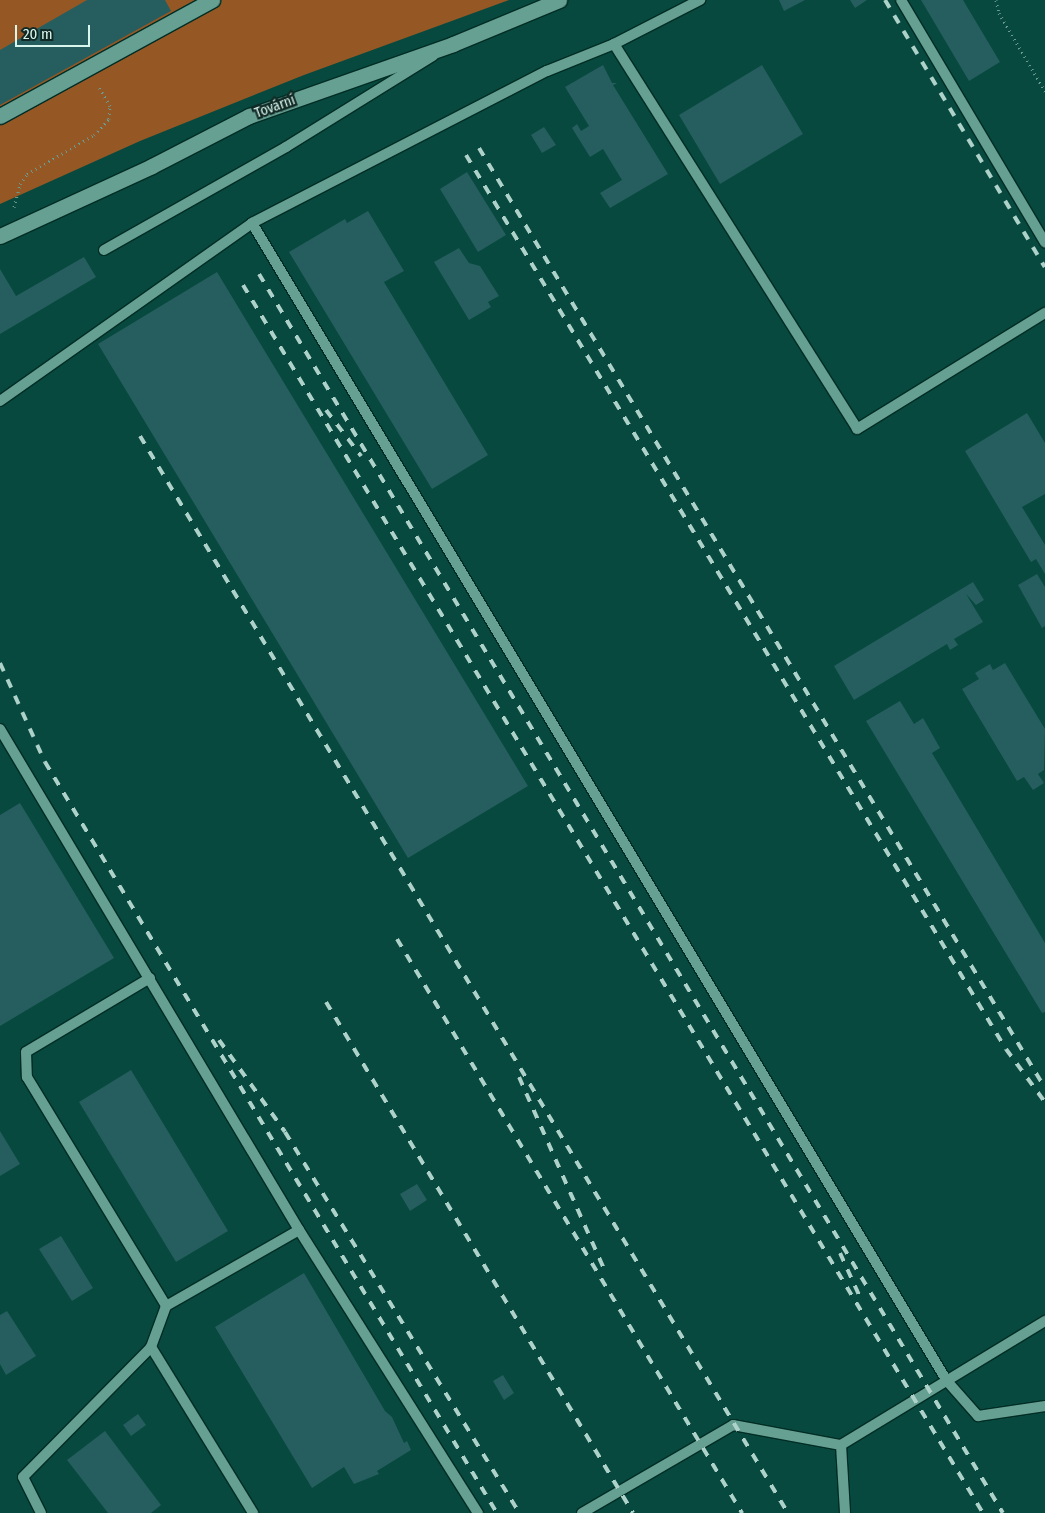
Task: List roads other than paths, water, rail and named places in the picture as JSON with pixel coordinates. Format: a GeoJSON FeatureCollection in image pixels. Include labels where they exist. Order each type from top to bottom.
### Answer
{"type":"FeatureCollection","features":[{"type":"Feature","properties":{"kind":"street"},"geometry":{"type":"LineString","coordinates":[[0,116],[212,0]]}},
{"type":"Feature","properties":{"kind":"street","name":"Tovární"},"geometry":{"type":"LineString","coordinates":[[2,236],[152,166],[249,116],[453,44],[559,0]]}},
{"type":"Feature","properties":{"kind":"lane"},"geometry":{"type":"LineString","coordinates":[[0,401],[252,223],[547,71],[614,44],[700,0]]}},
{"type":"Feature","properties":{"kind":"lane"},"geometry":{"type":"LineString","coordinates":[[901,0],[1045,244]]}},
{"type":"Feature","properties":{"kind":"lane"},"geometry":{"type":"LineString","coordinates":[[104,250],[286,147],[453,44]]}},
{"type":"Feature","properties":{"kind":"lane"},"geometry":{"type":"LineString","coordinates":[[614,44],[857,429],[1045,314]]}},
{"type":"Feature","properties":{"kind":"lane"},"geometry":{"type":"LineString","coordinates":[[252,223],[947,1381],[978,1416],[1045,1406]]}},
{"type":"Feature","properties":{"kind":"lane"},"geometry":{"type":"LineString","coordinates":[[0,729],[299,1230],[478,1513]]}},
{"type":"Feature","properties":{"kind":"lane"},"geometry":{"type":"LineString","coordinates":[[150,978],[26,1052],[27,1077],[166,1306]]}},
{"type":"Feature","properties":{"kind":"lane"},"geometry":{"type":"LineString","coordinates":[[41,1513],[23,1477],[151,1347],[166,1306],[299,1230]]}},
{"type":"Feature","properties":{"kind":"lane"},"geometry":{"type":"LineString","coordinates":[[582,1513],[733,1425],[841,1445],[1045,1321]]}},
{"type":"Feature","properties":{"kind":"lane"},"geometry":{"type":"LineString","coordinates":[[151,1347],[253,1513]]}},
{"type":"Feature","properties":{"kind":"lane"},"geometry":{"type":"LineString","coordinates":[[841,1445],[845,1513]]}},
{"type":"Feature","properties":{"kind":"railway"},"geometry":{"type":"LineString","coordinates":[[885,0],[1045,267]]}},
{"type":"Feature","properties":{"kind":"railway"},"geometry":{"type":"LineString","coordinates":[[479,148],[1045,1088]]}},
{"type":"Feature","properties":{"kind":"railway"},"geometry":{"type":"LineString","coordinates":[[466,155],[1006,1049],[1045,1102]]}},
{"type":"Feature","properties":{"kind":"railway"},"geometry":{"type":"LineString","coordinates":[[259,274],[1003,1513]]}},
{"type":"Feature","properties":{"kind":"railway"},"geometry":{"type":"LineString","coordinates":[[243,285],[983,1513]]}},
{"type":"Feature","properties":{"kind":"railway"},"geometry":{"type":"LineString","coordinates":[[326,410],[361,456]]}},
{"type":"Feature","properties":{"kind":"railway"},"geometry":{"type":"LineString","coordinates":[[140,436],[788,1513]]}},
{"type":"Feature","properties":{"kind":"railway"},"geometry":{"type":"LineString","coordinates":[[0,663],[45,762],[497,1513]]}},
{"type":"Feature","properties":{"kind":"railway"},"geometry":{"type":"LineString","coordinates":[[397,939],[742,1513]]}},
{"type":"Feature","properties":{"kind":"railway"},"geometry":{"type":"LineString","coordinates":[[326,1002],[633,1513]]}},
{"type":"Feature","properties":{"kind":"railway"},"geometry":{"type":"LineString","coordinates":[[219,1040],[285,1132],[519,1513]]}},
{"type":"Feature","properties":{"kind":"railway"},"geometry":{"type":"LineString","coordinates":[[519,1077],[604,1269]]}},
{"type":"Feature","properties":{"kind":"railway"},"geometry":{"type":"LineString","coordinates":[[840,1253],[860,1297]]}}]}
